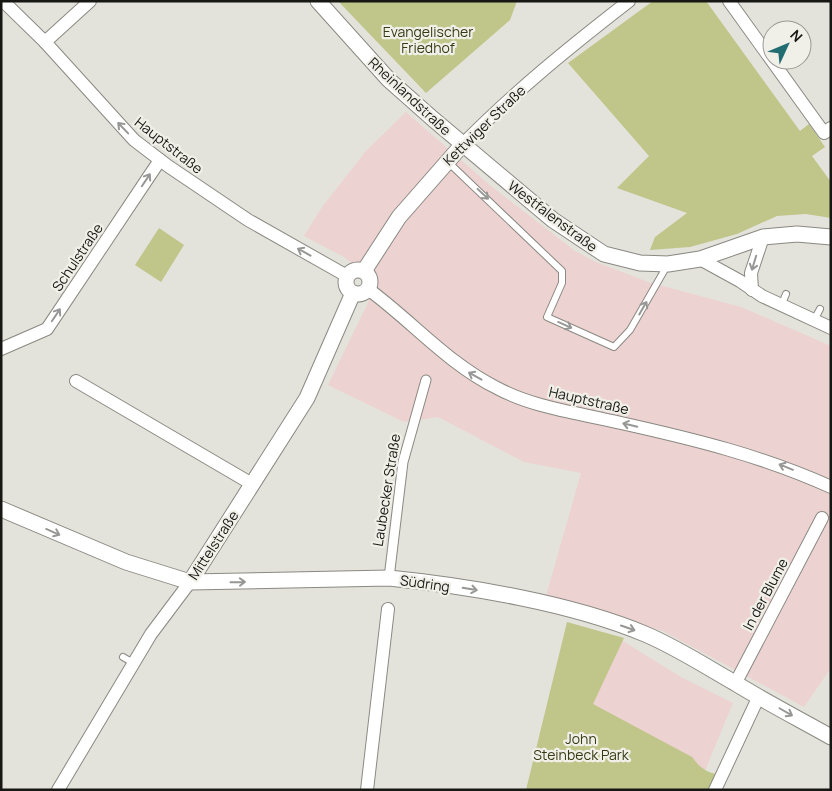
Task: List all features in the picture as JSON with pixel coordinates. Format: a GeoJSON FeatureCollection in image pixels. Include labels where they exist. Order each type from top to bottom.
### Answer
{"type":"FeatureCollection","features":[{"type":"Feature","properties":{"kind":"street","name":"Hauptstraße"},"geometry":{"type":"LineString","coordinates":[[3,1],[44,42],[134,140],[248,220],[347,276]]}},
{"type":"Feature","properties":{"kind":"street"},"geometry":{"type":"LineString","coordinates":[[44,42],[90,1]]}},
{"type":"Feature","properties":{"kind":"street","name":"Rheinlandstraße"},"geometry":{"type":"LineString","coordinates":[[318,1],[390,80],[463,144]]}},
{"type":"Feature","properties":{"kind":"street","name":"Kettwiger Straße"},"geometry":{"type":"LineString","coordinates":[[364,271],[399,217],[447,161],[491,115],[549,63],[629,1]]}},
{"type":"Feature","properties":{"kind":"street"},"geometry":{"type":"LineString","coordinates":[[729,1],[827,130]]}},
{"type":"Feature","properties":{"kind":"street","name":"Westfalenstraße"},"geometry":{"type":"LineString","coordinates":[[463,144],[553,220],[593,248],[622,260],[668,264],[700,259],[763,237],[797,234],[831,237]]}},
{"type":"Feature","properties":{"kind":"street","name":"Schulstraße"},"geometry":{"type":"LineString","coordinates":[[1,349],[47,329],[160,160]]}},
{"type":"Feature","properties":{"kind":"street"},"geometry":{"type":"LineString","coordinates":[[752,290],[751,273],[763,237]]}},
{"type":"Feature","properties":{"kind":"street"},"geometry":{"type":"LineString","coordinates":[[700,259],[740,281],[752,290],[784,300],[817,315],[831,328]]}},
{"type":"Feature","properties":{"kind":"street"},"geometry":{"type":"LineString","coordinates":[[356,269],[364,271],[369,277],[368,289],[361,294],[353,293],[346,284],[347,276],[356,269]]}},
{"type":"Feature","properties":{"kind":"street","name":"Hauptstraße"},"geometry":{"type":"LineString","coordinates":[[368,289],[456,364],[498,389],[536,403],[734,450],[787,468],[831,487]]}},
{"type":"Feature","properties":{"kind":"street","name":"Mittelstraße"},"geometry":{"type":"LineString","coordinates":[[58,790],[135,664],[151,634],[190,582],[315,383],[353,293]]}},
{"type":"Feature","properties":{"kind":"street","name":"Laubecker Straße"},"geometry":{"type":"LineString","coordinates":[[389,578],[403,462],[426,380]]}},
{"type":"Feature","properties":{"kind":"street"},"geometry":{"type":"LineString","coordinates":[[76,381],[252,484]]}},
{"type":"Feature","properties":{"kind":"street","name":"Südring"},"geometry":{"type":"LineString","coordinates":[[1,509],[126,562],[190,582],[389,578],[422,581],[506,596],[592,616],[645,633],[831,737]]}},
{"type":"Feature","properties":{"kind":"street","name":"In der Blume"},"geometry":{"type":"LineString","coordinates":[[735,684],[822,518]]}},
{"type":"Feature","properties":{"kind":"street"},"geometry":{"type":"LineString","coordinates":[[366,790],[388,609]]}},
{"type":"Feature","properties":{"kind":"street"},"geometry":{"type":"LineString","coordinates":[[715,790],[759,696]]}},
{"type":"Feature","properties":{"kind":"lane"},"geometry":{"type":"LineString","coordinates":[[447,161],[562,272],[562,283],[547,317],[614,347],[630,330],[668,264]]}},
{"type":"Feature","properties":{"kind":"lane"},"geometry":{"type":"LineString","coordinates":[[123,657],[135,664]]}},
{"type":"Feature","properties":{"kind":"shaded area"},"geometry":{"type":"Polygon","coordinates":[[[406,112],[492,187],[575,251],[596,262],[648,282],[741,307],[831,346],[831,668],[804,707],[663,631],[546,596],[581,473],[524,462],[438,417],[404,422],[328,385],[377,284],[344,257],[304,236],[322,207],[366,151],[406,112]]]}},
{"type":"Feature","properties":{"kind":"shaded area"},"geometry":{"type":"Polygon","coordinates":[[[618,638],[681,677],[733,703],[704,773],[586,704],[618,638]]]}},
{"type":"Feature","properties":{"kind":"green space","name":"Evangelischer Friedhof"},"geometry":{"type":"Polygon","coordinates":[[[338,1],[517,1],[510,20],[426,93],[338,1]]]}},
{"type":"Feature","properties":{"kind":"green space"},"geometry":{"type":"Polygon","coordinates":[[[653,1],[706,1],[800,131],[809,124],[825,147],[812,156],[831,182],[831,218],[806,214],[777,216],[737,234],[690,247],[650,250],[655,237],[687,213],[617,188],[649,156],[568,63],[653,1]]]}},
{"type":"Feature","properties":{"kind":"green space"},"geometry":{"type":"Polygon","coordinates":[[[159,228],[184,245],[161,282],[135,265],[159,228]]]}},
{"type":"Feature","properties":{"kind":"green space","name":"John Steinbeck Park"},"geometry":{"type":"Polygon","coordinates":[[[567,622],[624,638],[593,704],[692,757],[704,769],[721,775],[715,790],[526,790],[567,622]]]}}]}
